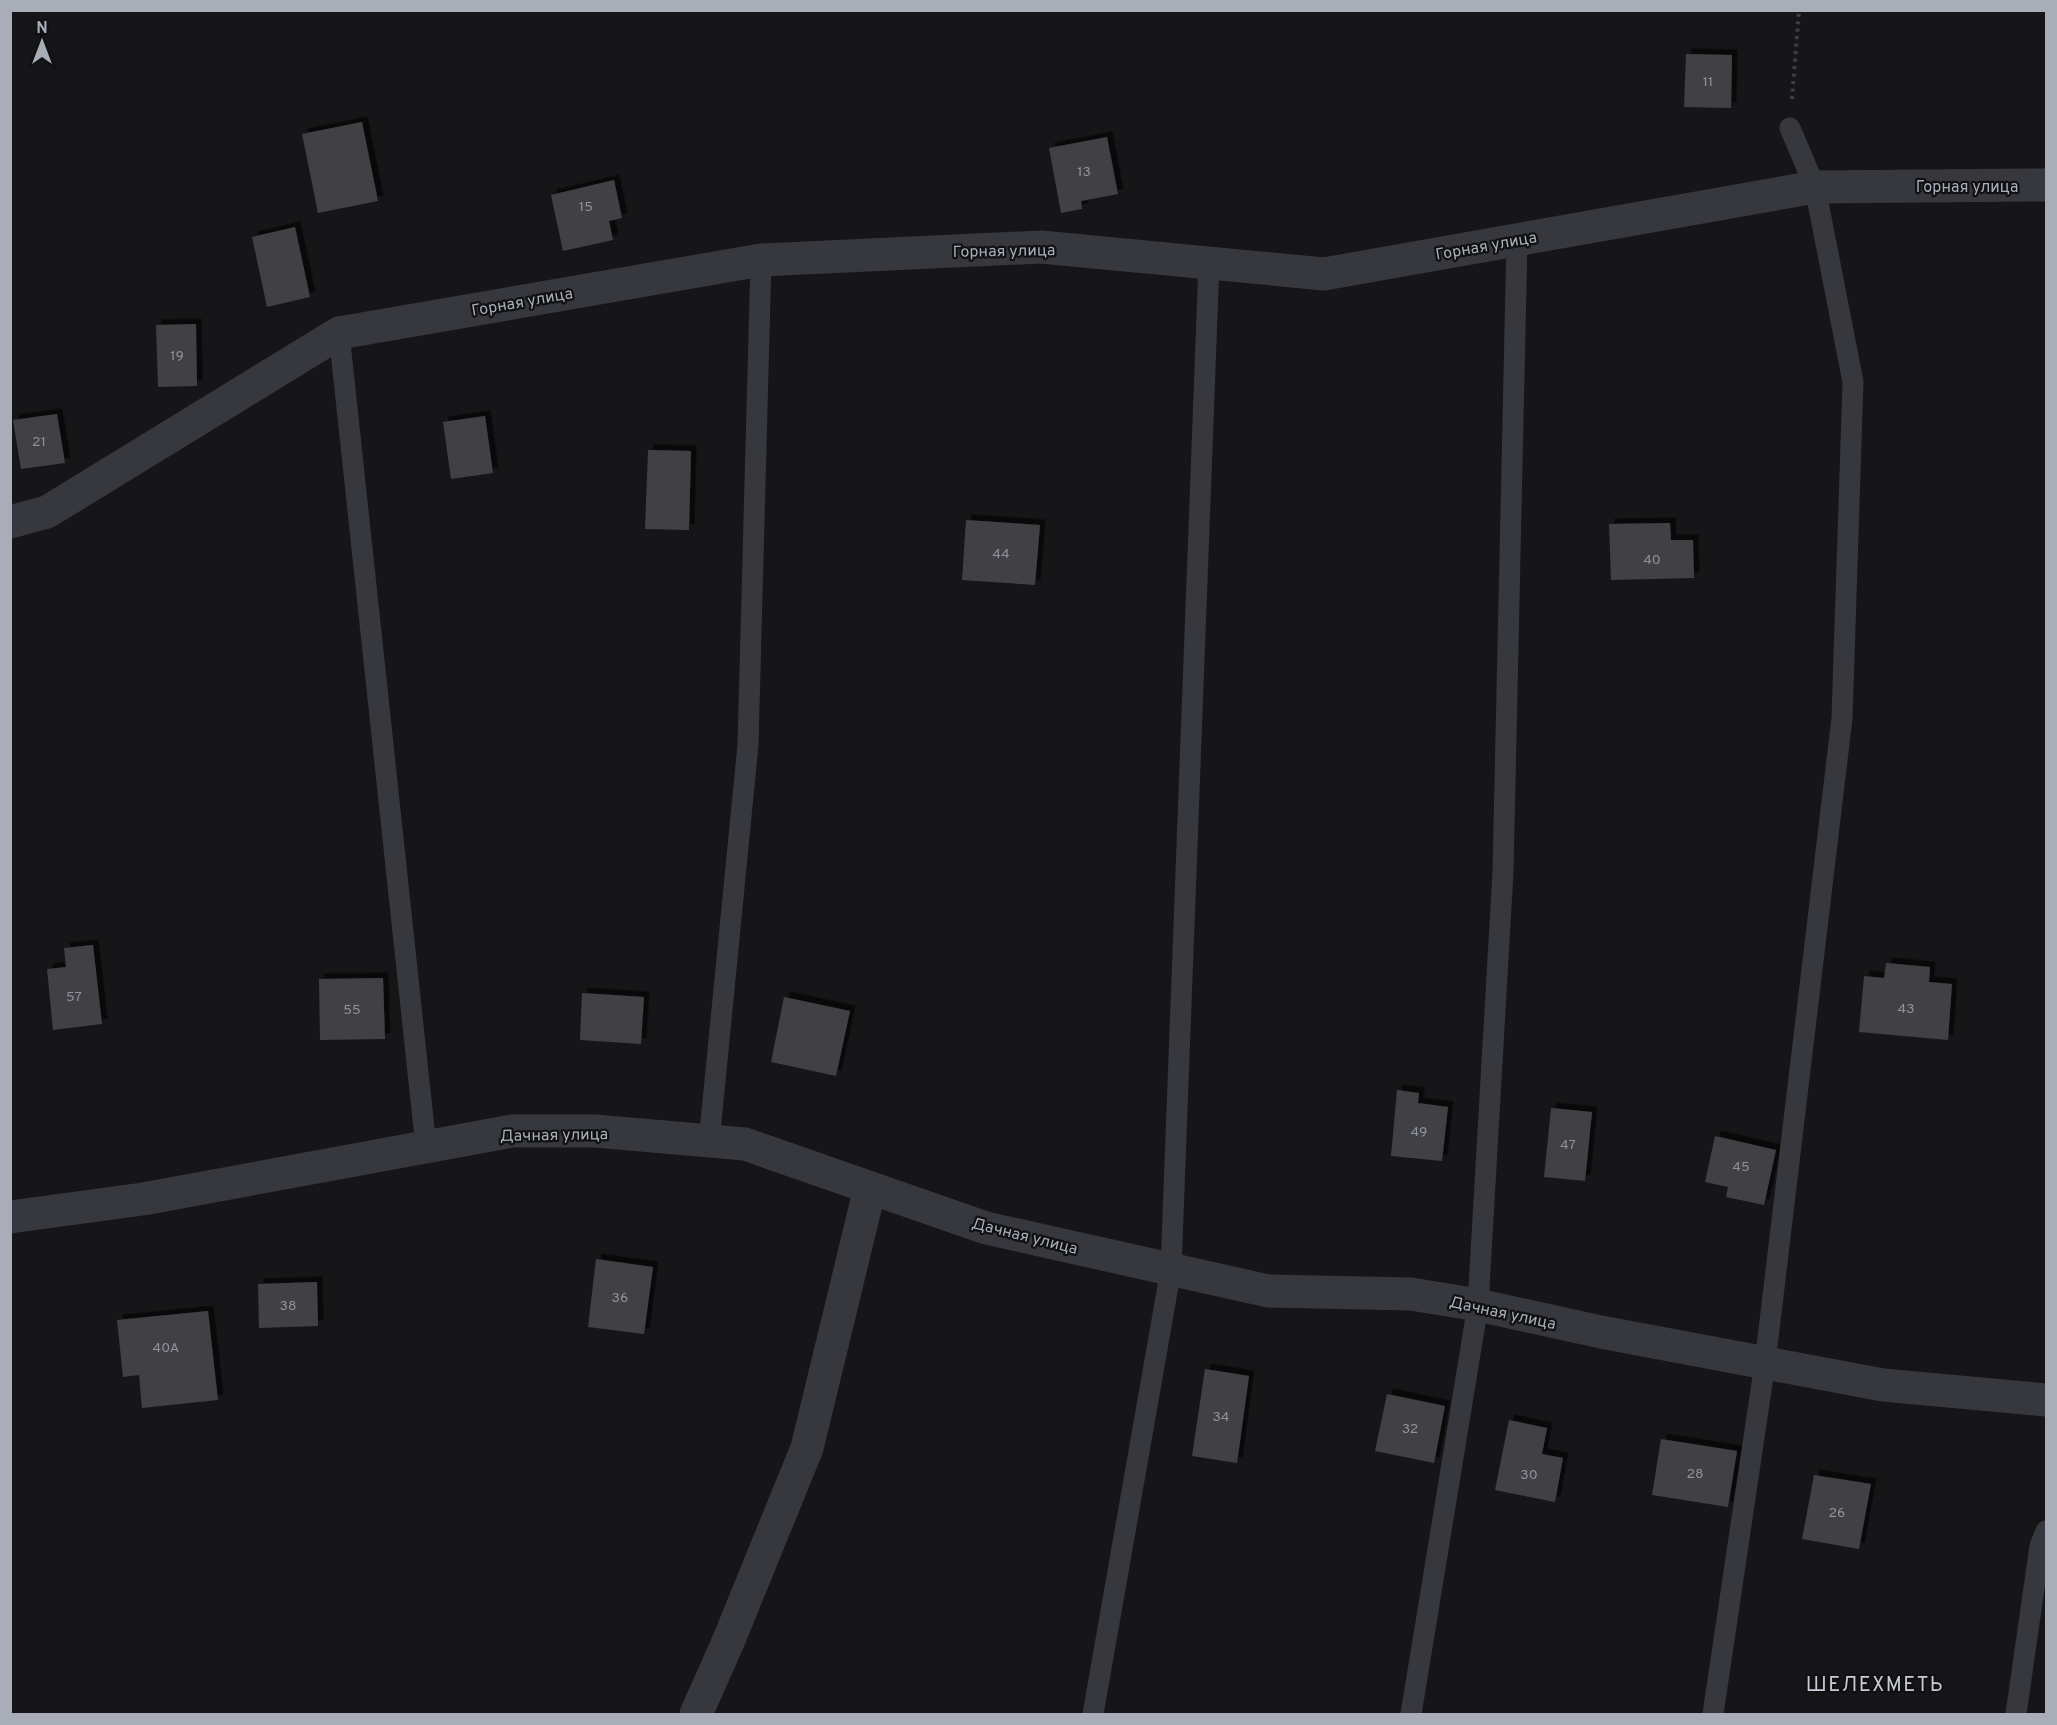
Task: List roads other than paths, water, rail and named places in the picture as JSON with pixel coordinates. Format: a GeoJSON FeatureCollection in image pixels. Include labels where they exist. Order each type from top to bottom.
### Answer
{"type":"FeatureCollection","features":[{"type":"Feature","properties":{"kind":"street","name":"Горная улица"},"geometry":{"type":"LineString","coordinates":[[10,522],[46,512],[339,333],[761,260],[1041,246],[1324,274],[1815,187],[2046,186]]}},
{"type":"Feature","properties":{"kind":"street","name":"Дачная улица"},"geometry":{"type":"LineString","coordinates":[[10,1217],[143,1199],[512,1131],[595,1131],[745,1144],[986,1228],[1268,1291],[1411,1294],[1478,1305],[1601,1332],[1883,1385],[2046,1400]]}},
{"type":"Feature","properties":{"kind":"street"},"geometry":{"type":"LineString","coordinates":[[696,1714],[807,1448],[870,1188]]}},
{"type":"Feature","properties":{"kind":"lane"},"geometry":{"type":"LineString","coordinates":[[1713,1714],[1765,1363],[1842,718],[1853,382],[1815,187],[1790,128]]}},
{"type":"Feature","properties":{"kind":"lane"},"geometry":{"type":"LineString","coordinates":[[1411,1714],[1478,1305],[1503,872],[1516,240]]}},
{"type":"Feature","properties":{"kind":"lane"},"geometry":{"type":"LineString","coordinates":[[709,1142],[748,745],[761,260]]}},
{"type":"Feature","properties":{"kind":"lane"},"geometry":{"type":"LineString","coordinates":[[1093,1714],[1171,1269],[1209,263]]}},
{"type":"Feature","properties":{"kind":"lane"},"geometry":{"type":"LineString","coordinates":[[339,333],[426,1147]]}},
{"type":"Feature","properties":{"kind":"lane"},"geometry":{"type":"LineString","coordinates":[[2016,1714],[2040,1546],[2046,1531]]}},
{"type":"Feature","properties":{"kind":"district","name":"ШЕЛЕХМЕТЬ"},"geometry":{"type":"Point","coordinates":[1875,1684]}}]}
